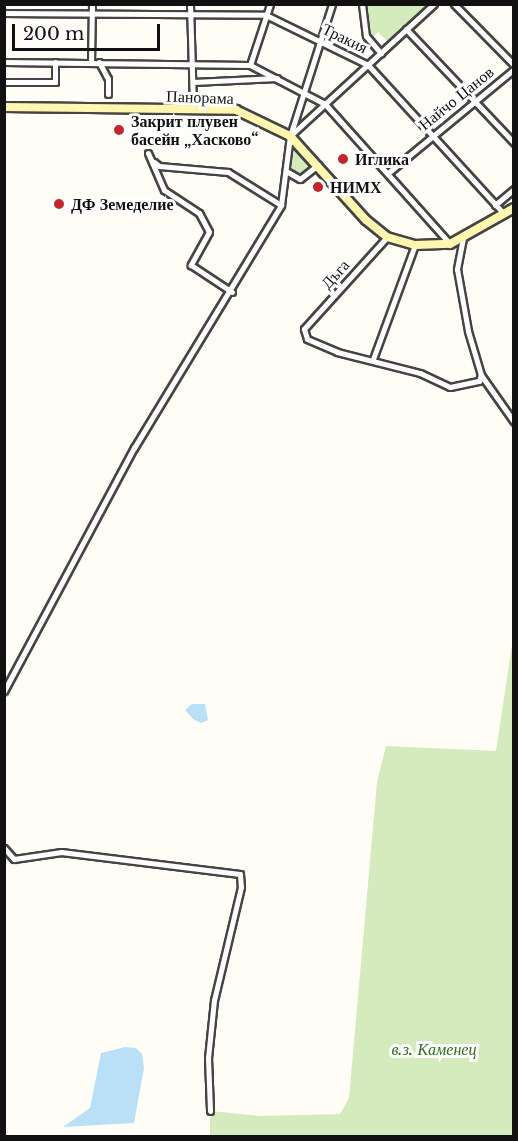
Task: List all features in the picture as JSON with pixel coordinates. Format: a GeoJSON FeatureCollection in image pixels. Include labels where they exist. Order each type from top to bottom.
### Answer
{"type":"FeatureCollection","features":[{"type":"Feature","properties":{"kind":"street"},"geometry":{"type":"LineString","coordinates":[[92,4],[92,62]]}},
{"type":"Feature","properties":{"kind":"street"},"geometry":{"type":"LineString","coordinates":[[190,4],[193,108]]}},
{"type":"Feature","properties":{"kind":"street"},"geometry":{"type":"LineString","coordinates":[[250,64],[270,4]]}},
{"type":"Feature","properties":{"kind":"street"},"geometry":{"type":"LineString","coordinates":[[4,691],[134,448],[232,292],[281,205],[290,136],[306,92],[332,4]]}},
{"type":"Feature","properties":{"kind":"street"},"geometry":{"type":"LineString","coordinates":[[362,4],[366,36],[381,53]]}},
{"type":"Feature","properties":{"kind":"street"},"geometry":{"type":"LineString","coordinates":[[290,136],[434,4]]}},
{"type":"Feature","properties":{"kind":"street"},"geometry":{"type":"LineString","coordinates":[[454,4],[513,67]]}},
{"type":"Feature","properties":{"kind":"street","name":"Тракия"},"geometry":{"type":"LineString","coordinates":[[4,13],[266,15],[368,65],[504,214]]}},
{"type":"Feature","properties":{"kind":"street"},"geometry":{"type":"LineString","coordinates":[[406,29],[512,139]]}},
{"type":"Feature","properties":{"kind":"street"},"geometry":{"type":"LineString","coordinates":[[4,62],[250,64],[325,104],[450,244]]}},
{"type":"Feature","properties":{"kind":"street"},"geometry":{"type":"LineString","coordinates":[[4,82],[55,82],[55,62]]}},
{"type":"Feature","properties":{"kind":"street"},"geometry":{"type":"LineString","coordinates":[[99,62],[108,79],[108,94]]}},
{"type":"Feature","properties":{"kind":"street","name":"Найчо Цанов"},"geometry":{"type":"LineString","coordinates":[[388,173],[513,67]]}},
{"type":"Feature","properties":{"kind":"street"},"geometry":{"type":"LineString","coordinates":[[193,82],[277,78]]}},
{"type":"Feature","properties":{"kind":"street","name":"Панорама"},"geometry":{"type":"LineString","coordinates":[[4,107],[236,110],[290,136],[366,220],[387,237],[416,245],[450,244],[513,208]]}},
{"type":"Feature","properties":{"kind":"street"},"geometry":{"type":"LineString","coordinates":[[148,153],[164,190],[199,213],[209,232],[191,265],[232,292]]}},
{"type":"Feature","properties":{"kind":"street"},"geometry":{"type":"LineString","coordinates":[[153,162],[159,166],[228,172],[281,205]]}},
{"type":"Feature","properties":{"kind":"street"},"geometry":{"type":"LineString","coordinates":[[286,171],[300,179],[318,165]]}},
{"type":"Feature","properties":{"kind":"street"},"geometry":{"type":"LineString","coordinates":[[495,205],[513,189]]}},
{"type":"Feature","properties":{"kind":"street","name":"Дъга"},"geometry":{"type":"LineString","coordinates":[[373,359],[337,352],[307,339],[304,329],[387,237]]}},
{"type":"Feature","properties":{"kind":"street"},"geometry":{"type":"LineString","coordinates":[[463,238],[458,262],[459,287],[481,375],[513,422]]}},
{"type":"Feature","properties":{"kind":"street"},"geometry":{"type":"LineString","coordinates":[[416,245],[373,359],[454,388],[479,381],[481,375]]}},
{"type":"Feature","properties":{"kind":"street"},"geometry":{"type":"LineString","coordinates":[[4,848],[14,859],[62,852],[240,874],[242,887],[214,1000],[208,1058],[210,1111]]}},
{"type":"Feature","properties":{"kind":"green space"},"geometry":{"type":"Polygon","coordinates":[[[365,5],[427,5],[387,41],[378,32],[370,40],[367,36],[365,5]]]}},
{"type":"Feature","properties":{"kind":"green space"},"geometry":{"type":"Polygon","coordinates":[[[294,144],[312,164],[303,175],[291,171],[294,144]]]}},
{"type":"Feature","properties":{"kind":"green space","name":"в.з. Каменец"},"geometry":{"type":"Polygon","coordinates":[[[513,638],[513,1136],[210,1136],[210,1111],[260,1116],[340,1114],[349,1098],[377,782],[386,746],[496,751],[513,638]]]}},
{"type":"Feature","properties":{"kind":"water"},"geometry":{"type":"Polygon","coordinates":[[[192,704],[205,704],[208,720],[201,723],[193,719],[185,710],[192,704]]]}},
{"type":"Feature","properties":{"kind":"water"},"geometry":{"type":"Polygon","coordinates":[[[125,1047],[136,1048],[142,1054],[144,1068],[134,1123],[63,1127],[90,1108],[101,1053],[125,1047]]]}},
{"type":"Feature","properties":{"kind":"place","name":"Закрит плувен басейн „Хасково“"},"geometry":{"type":"Point","coordinates":[119,130]}},
{"type":"Feature","properties":{"kind":"place","name":"Иглика"},"geometry":{"type":"Point","coordinates":[343,159]}},
{"type":"Feature","properties":{"kind":"place","name":"НИМХ"},"geometry":{"type":"Point","coordinates":[318,187]}},
{"type":"Feature","properties":{"kind":"place","name":"ДФ Земеделие"},"geometry":{"type":"Point","coordinates":[59,204]}}]}
